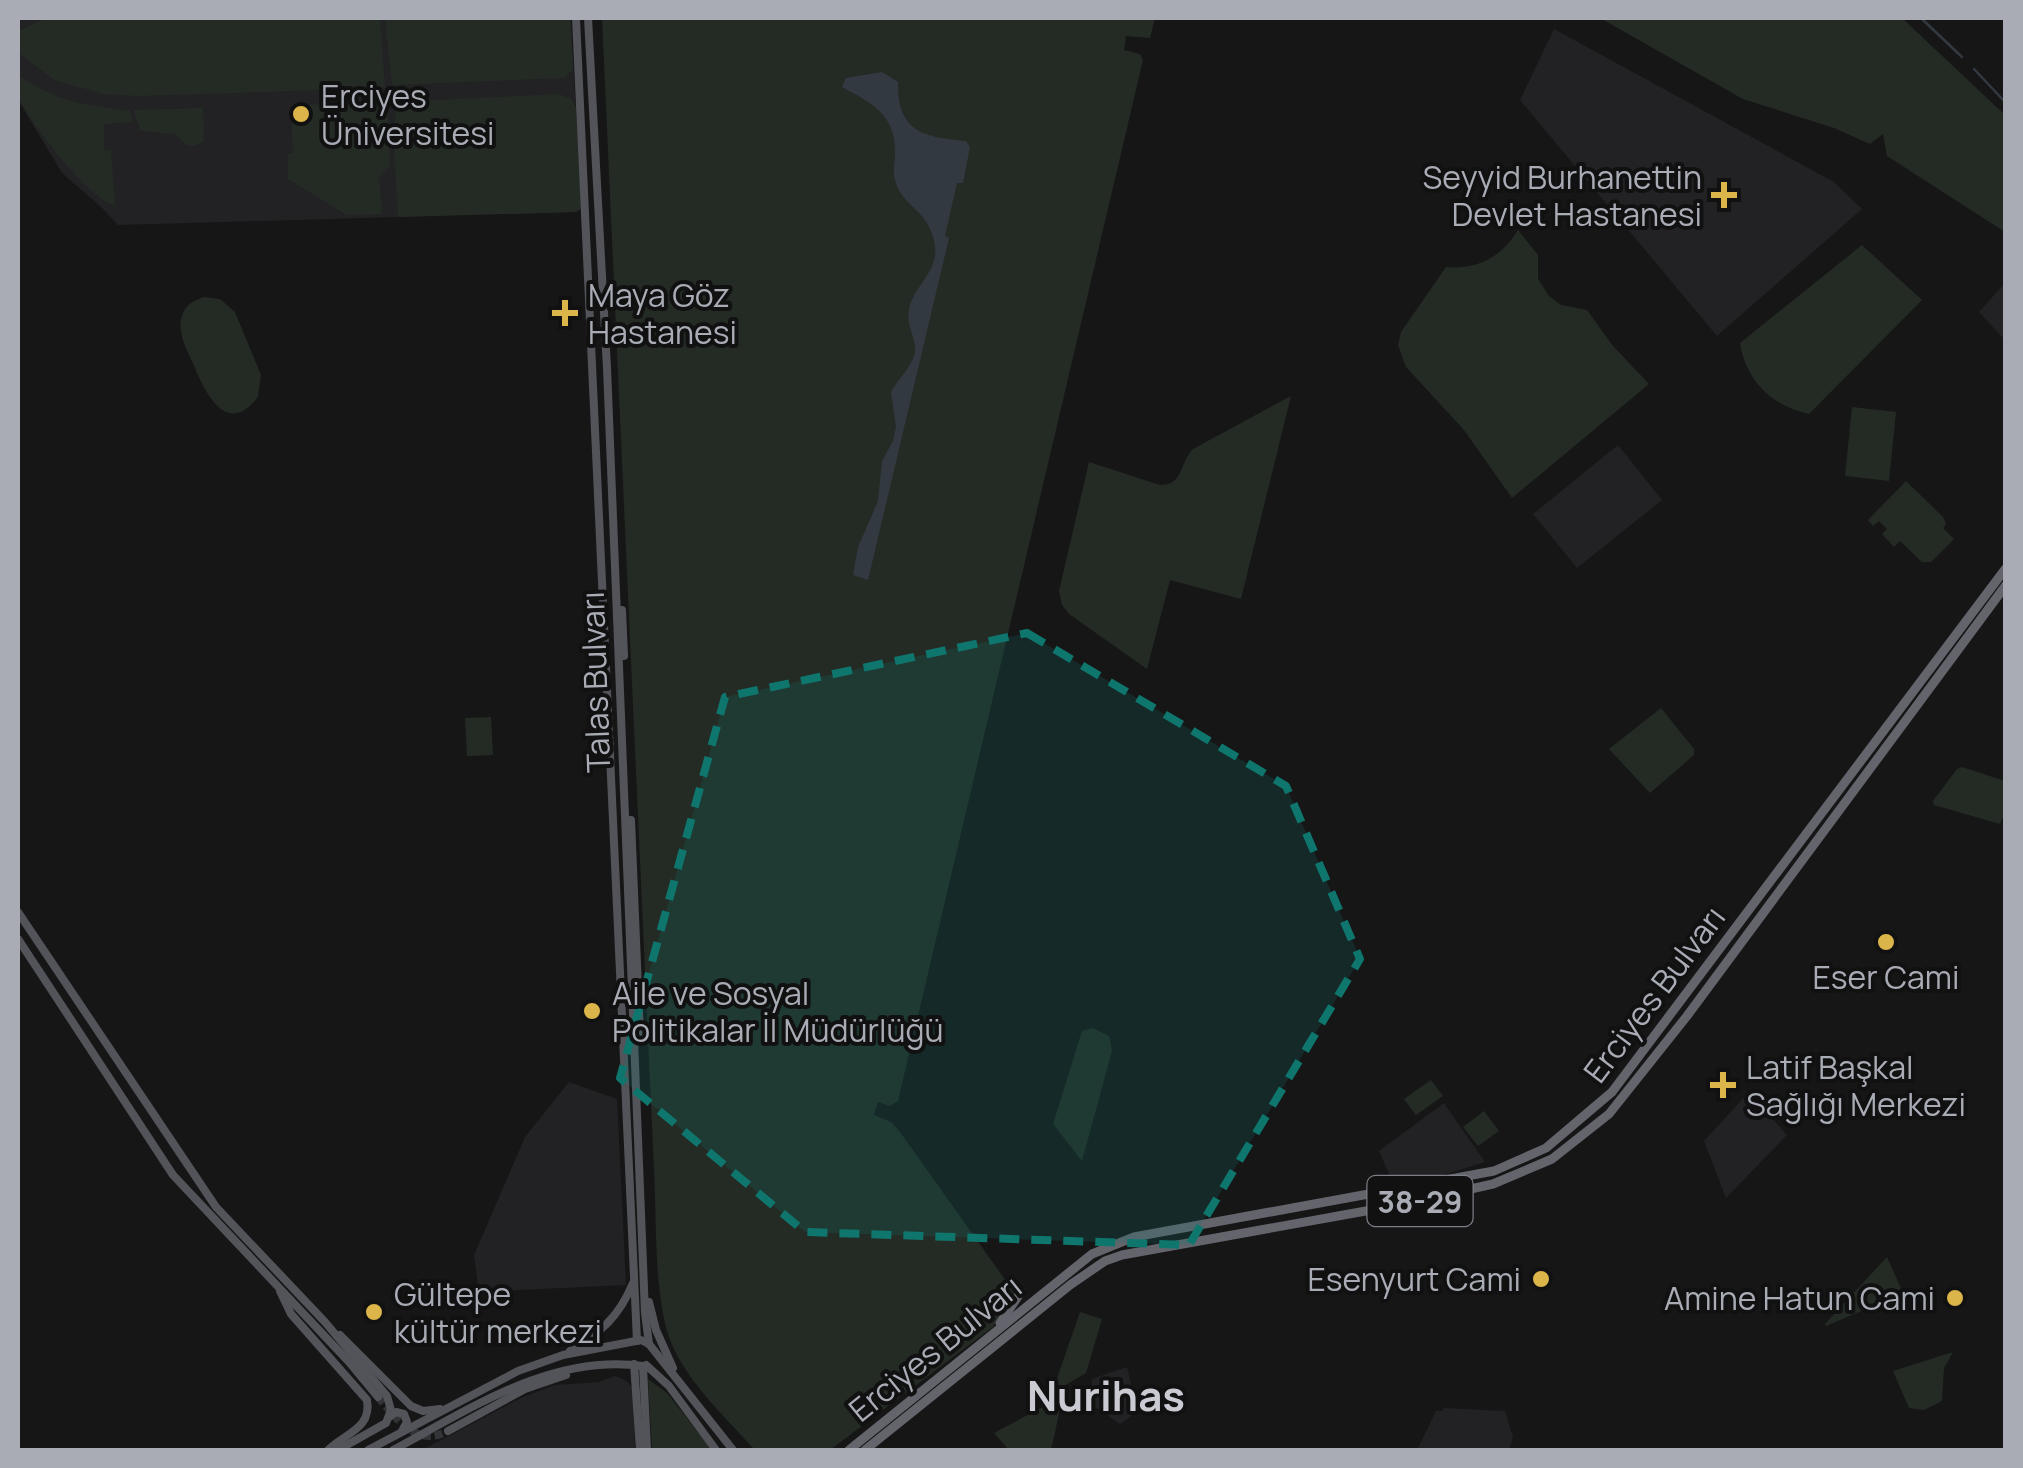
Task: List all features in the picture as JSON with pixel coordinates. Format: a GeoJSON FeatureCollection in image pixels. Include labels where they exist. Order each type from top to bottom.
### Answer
{"type":"FeatureCollection","features":[{"type":"Feature","properties":{"kind":"highway","name":"Erciyes Bulvarı"},"geometry":{"type":"LineString","coordinates":[[849,1450],[1092,1254],[1134,1237],[1494,1172],[1546,1148],[1612,1092],[2006,568]]}},
{"type":"Feature","properties":{"kind":"highway","name":"Erciyes Bulvarı"},"geometry":{"type":"LineString","coordinates":[[865,1450],[1105,1261],[1494,1184],[1552,1159],[1609,1114],[1687,1016],[2006,588]]}},
{"type":"Feature","properties":{"kind":"highway"},"geometry":{"type":"LineString","coordinates":[[992,1335],[1021,1292]]}},
{"type":"Feature","properties":{"kind":"main road","name":"Talas Bulvarı"},"geometry":{"type":"LineString","coordinates":[[576,18],[635,1278],[636,1341],[628,1351],[638,1364]]}},
{"type":"Feature","properties":{"kind":"main road","name":"Talas Bulvarı"},"geometry":{"type":"LineString","coordinates":[[591,18],[644,1235],[644,1313],[650,1345]]}},
{"type":"Feature","properties":{"kind":"main road"},"geometry":{"type":"LineString","coordinates":[[18,912],[210,1200],[244,1240],[412,1406],[423,1411],[444,1409]]}},
{"type":"Feature","properties":{"kind":"main road"},"geometry":{"type":"LineString","coordinates":[[18,939],[173,1175],[382,1396]]}},
{"type":"Feature","properties":{"kind":"main road"},"geometry":{"type":"LineString","coordinates":[[563,1354],[599,1334],[614,1320],[635,1278]]}},
{"type":"Feature","properties":{"kind":"main road"},"geometry":{"type":"LineString","coordinates":[[645,1282],[656,1330],[682,1385]]}},
{"type":"Feature","properties":{"kind":"main road"},"geometry":{"type":"LineString","coordinates":[[277,1285],[291,1314],[363,1393],[368,1404],[365,1423],[328,1450]]}},
{"type":"Feature","properties":{"kind":"main road"},"geometry":{"type":"LineString","coordinates":[[325,1322],[390,1406],[389,1417]]}},
{"type":"Feature","properties":{"kind":"main road"},"geometry":{"type":"LineString","coordinates":[[368,1450],[518,1370],[563,1354],[636,1341],[650,1345],[733,1450]]}},
{"type":"Feature","properties":{"kind":"main road"},"geometry":{"type":"LineString","coordinates":[[394,1450],[531,1378],[599,1366],[638,1364],[653,1355],[650,1345]]}},
{"type":"Feature","properties":{"kind":"main road"},"geometry":{"type":"LineString","coordinates":[[638,1364],[640,1450]]}},
{"type":"Feature","properties":{"kind":"main road"},"geometry":{"type":"LineString","coordinates":[[638,1364],[648,1450]]}},
{"type":"Feature","properties":{"kind":"main road"},"geometry":{"type":"LineString","coordinates":[[638,1364],[669,1386],[716,1450]]}},
{"type":"Feature","properties":{"kind":"main road"},"geometry":{"type":"LineString","coordinates":[[448,1431],[525,1389],[599,1366]]}},
{"type":"Feature","properties":{"kind":"main road"},"geometry":{"type":"LineString","coordinates":[[368,1404],[381,1404],[382,1396]]}},
{"type":"Feature","properties":{"kind":"main road"},"geometry":{"type":"LineString","coordinates":[[338,1450],[381,1427],[396,1412],[405,1416],[406,1424],[399,1434]]}},
{"type":"Feature","properties":{"kind":"highlighted area"},"geometry":{"type":"Polygon","coordinates":[[[1027,633],[1286,786],[1360,959],[1189,1245],[805,1232],[620,1078],[725,697],[1027,633]]]}},
{"type":"Feature","properties":{"kind":"shaded area","name":"Erciyes Üniversitesi"},"geometry":{"type":"Polygon","coordinates":[[[18,18],[571,18],[581,209],[118,225],[62,173],[18,100],[18,18]]]}},
{"type":"Feature","properties":{"kind":"shaded area"},"geometry":{"type":"Polygon","coordinates":[[[48,18],[380,18],[385,88],[104,94],[54,80],[18,52],[18,31],[48,18]]]}},
{"type":"Feature","properties":{"kind":"shaded area"},"geometry":{"type":"Polygon","coordinates":[[[385,18],[570,18],[573,70],[564,78],[392,85],[385,18]]]}},
{"type":"Feature","properties":{"kind":"shaded area"},"geometry":{"type":"Polygon","coordinates":[[[602,18],[1155,18],[1150,38],[1126,36],[1124,50],[1140,54],[1143,60],[898,1101],[890,1106],[878,1102],[874,1115],[891,1122],[900,1132],[1016,1295],[993,1327],[830,1450],[755,1450],[689,1375],[673,1347],[662,1308],[602,18]]]}},
{"type":"Feature","properties":{"kind":"shaded area"},"geometry":{"type":"Polygon","coordinates":[[[1600,18],[1902,18],[2005,115],[2005,232],[1887,156],[1883,134],[1870,144],[1834,128],[1743,99],[1600,18]]]}},
{"type":"Feature","properties":{"kind":"shaded area","name":"Seyyid Burhanettin Devlet Hastanesi"},"geometry":{"type":"Polygon","coordinates":[[[1554,29],[1834,182],[1862,209],[1717,336],[1520,100],[1554,29]]]}},
{"type":"Feature","properties":{"kind":"shaded area"},"geometry":{"type":"Polygon","coordinates":[[[882,72],[898,82],[902,112],[916,129],[966,141],[970,147],[963,183],[957,183],[945,236],[949,238],[868,580],[853,575],[858,547],[878,501],[882,461],[896,427],[891,392],[915,352],[909,309],[934,262],[935,252],[928,225],[896,183],[894,140],[887,120],[872,105],[842,87],[846,78],[882,72]]]}},
{"type":"Feature","properties":{"kind":"shaded area"},"geometry":{"type":"Polygon","coordinates":[[[18,75],[72,101],[130,111],[133,122],[104,124],[104,150],[111,150],[115,205],[76,176],[35,125],[19,98],[18,75]]]}},
{"type":"Feature","properties":{"kind":"shaded area"},"geometry":{"type":"Polygon","coordinates":[[[559,94],[571,99],[576,108],[581,208],[576,212],[398,217],[393,128],[398,102],[559,94]]]}},
{"type":"Feature","properties":{"kind":"shaded area"},"geometry":{"type":"Polygon","coordinates":[[[383,103],[388,108],[390,166],[379,177],[382,214],[347,215],[288,179],[288,154],[293,153],[291,105],[383,103]]]}},
{"type":"Feature","properties":{"kind":"shaded area"},"geometry":{"type":"Polygon","coordinates":[[[203,108],[204,141],[195,146],[187,145],[175,134],[141,131],[133,110],[203,108]]]}},
{"type":"Feature","properties":{"kind":"shaded area"},"geometry":{"type":"Polygon","coordinates":[[[1518,230],[1538,255],[1538,279],[1549,296],[1561,305],[1587,310],[1613,346],[1649,384],[1512,498],[1464,430],[1406,367],[1398,345],[1401,332],[1446,267],[1488,260],[1518,230]]]}},
{"type":"Feature","properties":{"kind":"shaded area"},"geometry":{"type":"Polygon","coordinates":[[[1862,245],[1922,300],[1809,414],[1783,405],[1755,380],[1740,343],[1862,245]]]}},
{"type":"Feature","properties":{"kind":"shaded area"},"geometry":{"type":"Polygon","coordinates":[[[2005,283],[2005,340],[1979,312],[2005,283]]]}},
{"type":"Feature","properties":{"kind":"shaded area"},"geometry":{"type":"Polygon","coordinates":[[[204,297],[220,299],[235,312],[261,375],[258,397],[237,413],[228,413],[212,400],[182,336],[183,312],[204,297]]]}},
{"type":"Feature","properties":{"kind":"shaded area"},"geometry":{"type":"Polygon","coordinates":[[[1291,396],[1241,599],[1170,580],[1147,669],[1069,614],[1059,591],[1089,462],[1160,485],[1168,484],[1177,477],[1193,449],[1291,396]]]}},
{"type":"Feature","properties":{"kind":"shaded area"},"geometry":{"type":"Polygon","coordinates":[[[1852,407],[1896,412],[1889,481],[1845,476],[1852,407]]]}},
{"type":"Feature","properties":{"kind":"shaded area"},"geometry":{"type":"Polygon","coordinates":[[[1618,445],[1662,500],[1577,568],[1533,514],[1618,445]]]}},
{"type":"Feature","properties":{"kind":"shaded area"},"geometry":{"type":"Polygon","coordinates":[[[1906,481],[1943,517],[1943,528],[1954,539],[1931,562],[1922,562],[1900,541],[1894,547],[1882,534],[1887,529],[1879,521],[1873,526],[1868,520],[1906,481]]]}},
{"type":"Feature","properties":{"kind":"shaded area"},"geometry":{"type":"Polygon","coordinates":[[[1661,708],[1694,749],[1694,755],[1650,793],[1609,749],[1661,708]]]}},
{"type":"Feature","properties":{"kind":"shaded area"},"geometry":{"type":"Polygon","coordinates":[[[491,717],[493,755],[467,756],[465,718],[491,717]]]}},
{"type":"Feature","properties":{"kind":"shaded area"},"geometry":{"type":"Polygon","coordinates":[[[1962,767],[2005,781],[2005,812],[2000,824],[1934,805],[1933,801],[1962,767]]]}},
{"type":"Feature","properties":{"kind":"shaded area"},"geometry":{"type":"Polygon","coordinates":[[[1093,1028],[1109,1036],[1112,1051],[1082,1161],[1053,1124],[1082,1031],[1093,1028]]]}},
{"type":"Feature","properties":{"kind":"shaded area"},"geometry":{"type":"Polygon","coordinates":[[[1431,1080],[1443,1096],[1416,1115],[1404,1099],[1431,1080]]]}},
{"type":"Feature","properties":{"kind":"shaded area"},"geometry":{"type":"Polygon","coordinates":[[[569,1082],[617,1099],[626,1285],[479,1292],[474,1255],[525,1137],[569,1082]]]}},
{"type":"Feature","properties":{"kind":"shaded area"},"geometry":{"type":"Polygon","coordinates":[[[1749,1092],[1787,1135],[1726,1198],[1704,1141],[1749,1092]]]}},
{"type":"Feature","properties":{"kind":"shaded area"},"geometry":{"type":"Polygon","coordinates":[[[1444,1103],[1485,1162],[1437,1177],[1393,1183],[1379,1151],[1444,1103]]]}},
{"type":"Feature","properties":{"kind":"shaded area"},"geometry":{"type":"Polygon","coordinates":[[[1484,1111],[1499,1131],[1478,1146],[1463,1127],[1484,1111]]]}},
{"type":"Feature","properties":{"kind":"shaded area"},"geometry":{"type":"Polygon","coordinates":[[[1887,1257],[1903,1293],[1826,1326],[1825,1324],[1887,1257]]]}},
{"type":"Feature","properties":{"kind":"shaded area"},"geometry":{"type":"Polygon","coordinates":[[[1080,1312],[1102,1319],[1086,1373],[1052,1393],[1080,1312]]]}},
{"type":"Feature","properties":{"kind":"shaded area"},"geometry":{"type":"Polygon","coordinates":[[[1953,1352],[1944,1368],[1942,1401],[1924,1410],[1909,1408],[1893,1371],[1953,1352]]]}},
{"type":"Feature","properties":{"kind":"shaded area"},"geometry":{"type":"Polygon","coordinates":[[[1127,1367],[1138,1411],[1120,1424],[1090,1403],[1092,1379],[1127,1367]]]}},
{"type":"Feature","properties":{"kind":"shaded area"},"geometry":{"type":"Polygon","coordinates":[[[615,1376],[633,1389],[635,1450],[422,1450],[523,1397],[555,1385],[599,1382],[615,1376]]]}},
{"type":"Feature","properties":{"kind":"shaded area"},"geometry":{"type":"Polygon","coordinates":[[[648,1379],[667,1393],[712,1450],[652,1450],[648,1379]]]}},
{"type":"Feature","properties":{"kind":"shaded area"},"geometry":{"type":"Polygon","coordinates":[[[1063,1396],[1051,1450],[1009,1450],[994,1433],[1063,1396]]]}},
{"type":"Feature","properties":{"kind":"shaded area"},"geometry":{"type":"Polygon","coordinates":[[[1436,1411],[1505,1411],[1513,1437],[1509,1450],[1417,1450],[1436,1411]]]}},
{"type":"Feature","properties":{"kind":"waterway"},"geometry":{"type":"LineString","coordinates":[[1922,19],[1962,57]]}},
{"type":"Feature","properties":{"kind":"waterway"},"geometry":{"type":"LineString","coordinates":[[1974,69],[2006,103]]}},
{"type":"Feature","properties":{"kind":"tunnel"},"geometry":{"type":"LineString","coordinates":[[378,1397],[417,1434],[448,1431]]}},
{"type":"Feature","properties":{"kind":"place","name":"Erciyes Üniversitesi"},"geometry":{"type":"Point","coordinates":[301,114]}},
{"type":"Feature","properties":{"kind":"place","name":"Seyyid Burhanettin Devlet Hastanesi"},"geometry":{"type":"Point","coordinates":[1724,195]}},
{"type":"Feature","properties":{"kind":"place","name":"Maya Göz Hastanesi"},"geometry":{"type":"Point","coordinates":[565,313]}},
{"type":"Feature","properties":{"kind":"place","name":"Eser Cami"},"geometry":{"type":"Point","coordinates":[1886,942]}},
{"type":"Feature","properties":{"kind":"place","name":"Aile ve Sosyal Politikalar İl Müdürlüğü"},"geometry":{"type":"Point","coordinates":[592,1011]}},
{"type":"Feature","properties":{"kind":"place","name":"Latif Başkal Sağlığı Merkezi"},"geometry":{"type":"Point","coordinates":[1723,1085]}},
{"type":"Feature","properties":{"kind":"place","name":"Esenyurt Cami"},"geometry":{"type":"Point","coordinates":[1541,1279]}},
{"type":"Feature","properties":{"kind":"place","name":"Amine Hatun Cami"},"geometry":{"type":"Point","coordinates":[1955,1298]}},
{"type":"Feature","properties":{"kind":"place","name":"Gültepe kültür merkezi"},"geometry":{"type":"Point","coordinates":[374,1312]}},
{"type":"Feature","properties":{"kind":"district","name":"Nurihas"},"geometry":{"type":"Point","coordinates":[1106,1395]}}]}
